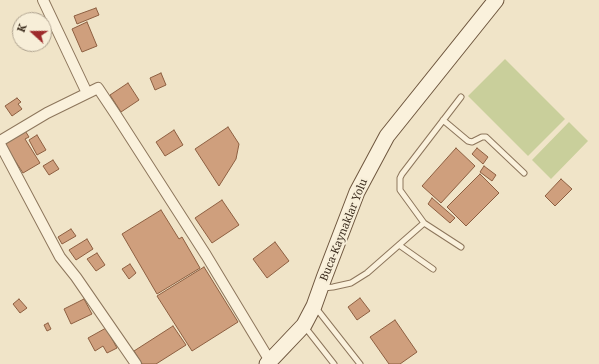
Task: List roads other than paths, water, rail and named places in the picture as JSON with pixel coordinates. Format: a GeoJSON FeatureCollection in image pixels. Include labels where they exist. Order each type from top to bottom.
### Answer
{"type":"FeatureCollection","features":[{"type":"Feature","properties":{"kind":"street"},"geometry":{"type":"LineString","coordinates":[[43,0],[87,93]]}},
{"type":"Feature","properties":{"kind":"street","name":"Buca-Kaynaklar Yolu"},"geometry":{"type":"LineString","coordinates":[[269,363],[304,325],[314,306],[357,192],[387,136],[496,0]]}},
{"type":"Feature","properties":{"kind":"street"},"geometry":{"type":"LineString","coordinates":[[136,364],[76,277],[60,257],[0,142],[47,113],[98,88],[206,255],[269,363]]}},
{"type":"Feature","properties":{"kind":"lane"},"geometry":{"type":"LineString","coordinates":[[461,97],[402,174],[400,182],[400,190],[424,223],[461,248]]}},
{"type":"Feature","properties":{"kind":"lane"},"geometry":{"type":"LineString","coordinates":[[443,120],[468,141],[472,142],[482,137],[486,137],[524,173]]}},
{"type":"Feature","properties":{"kind":"lane"},"geometry":{"type":"LineString","coordinates":[[320,288],[334,287],[351,283],[367,273],[424,223]]}},
{"type":"Feature","properties":{"kind":"lane"},"geometry":{"type":"LineString","coordinates":[[399,245],[433,269]]}},
{"type":"Feature","properties":{"kind":"lane"},"geometry":{"type":"LineString","coordinates":[[314,306],[360,364]]}},
{"type":"Feature","properties":{"kind":"lane"},"geometry":{"type":"LineString","coordinates":[[304,325],[334,364]]}}]}
